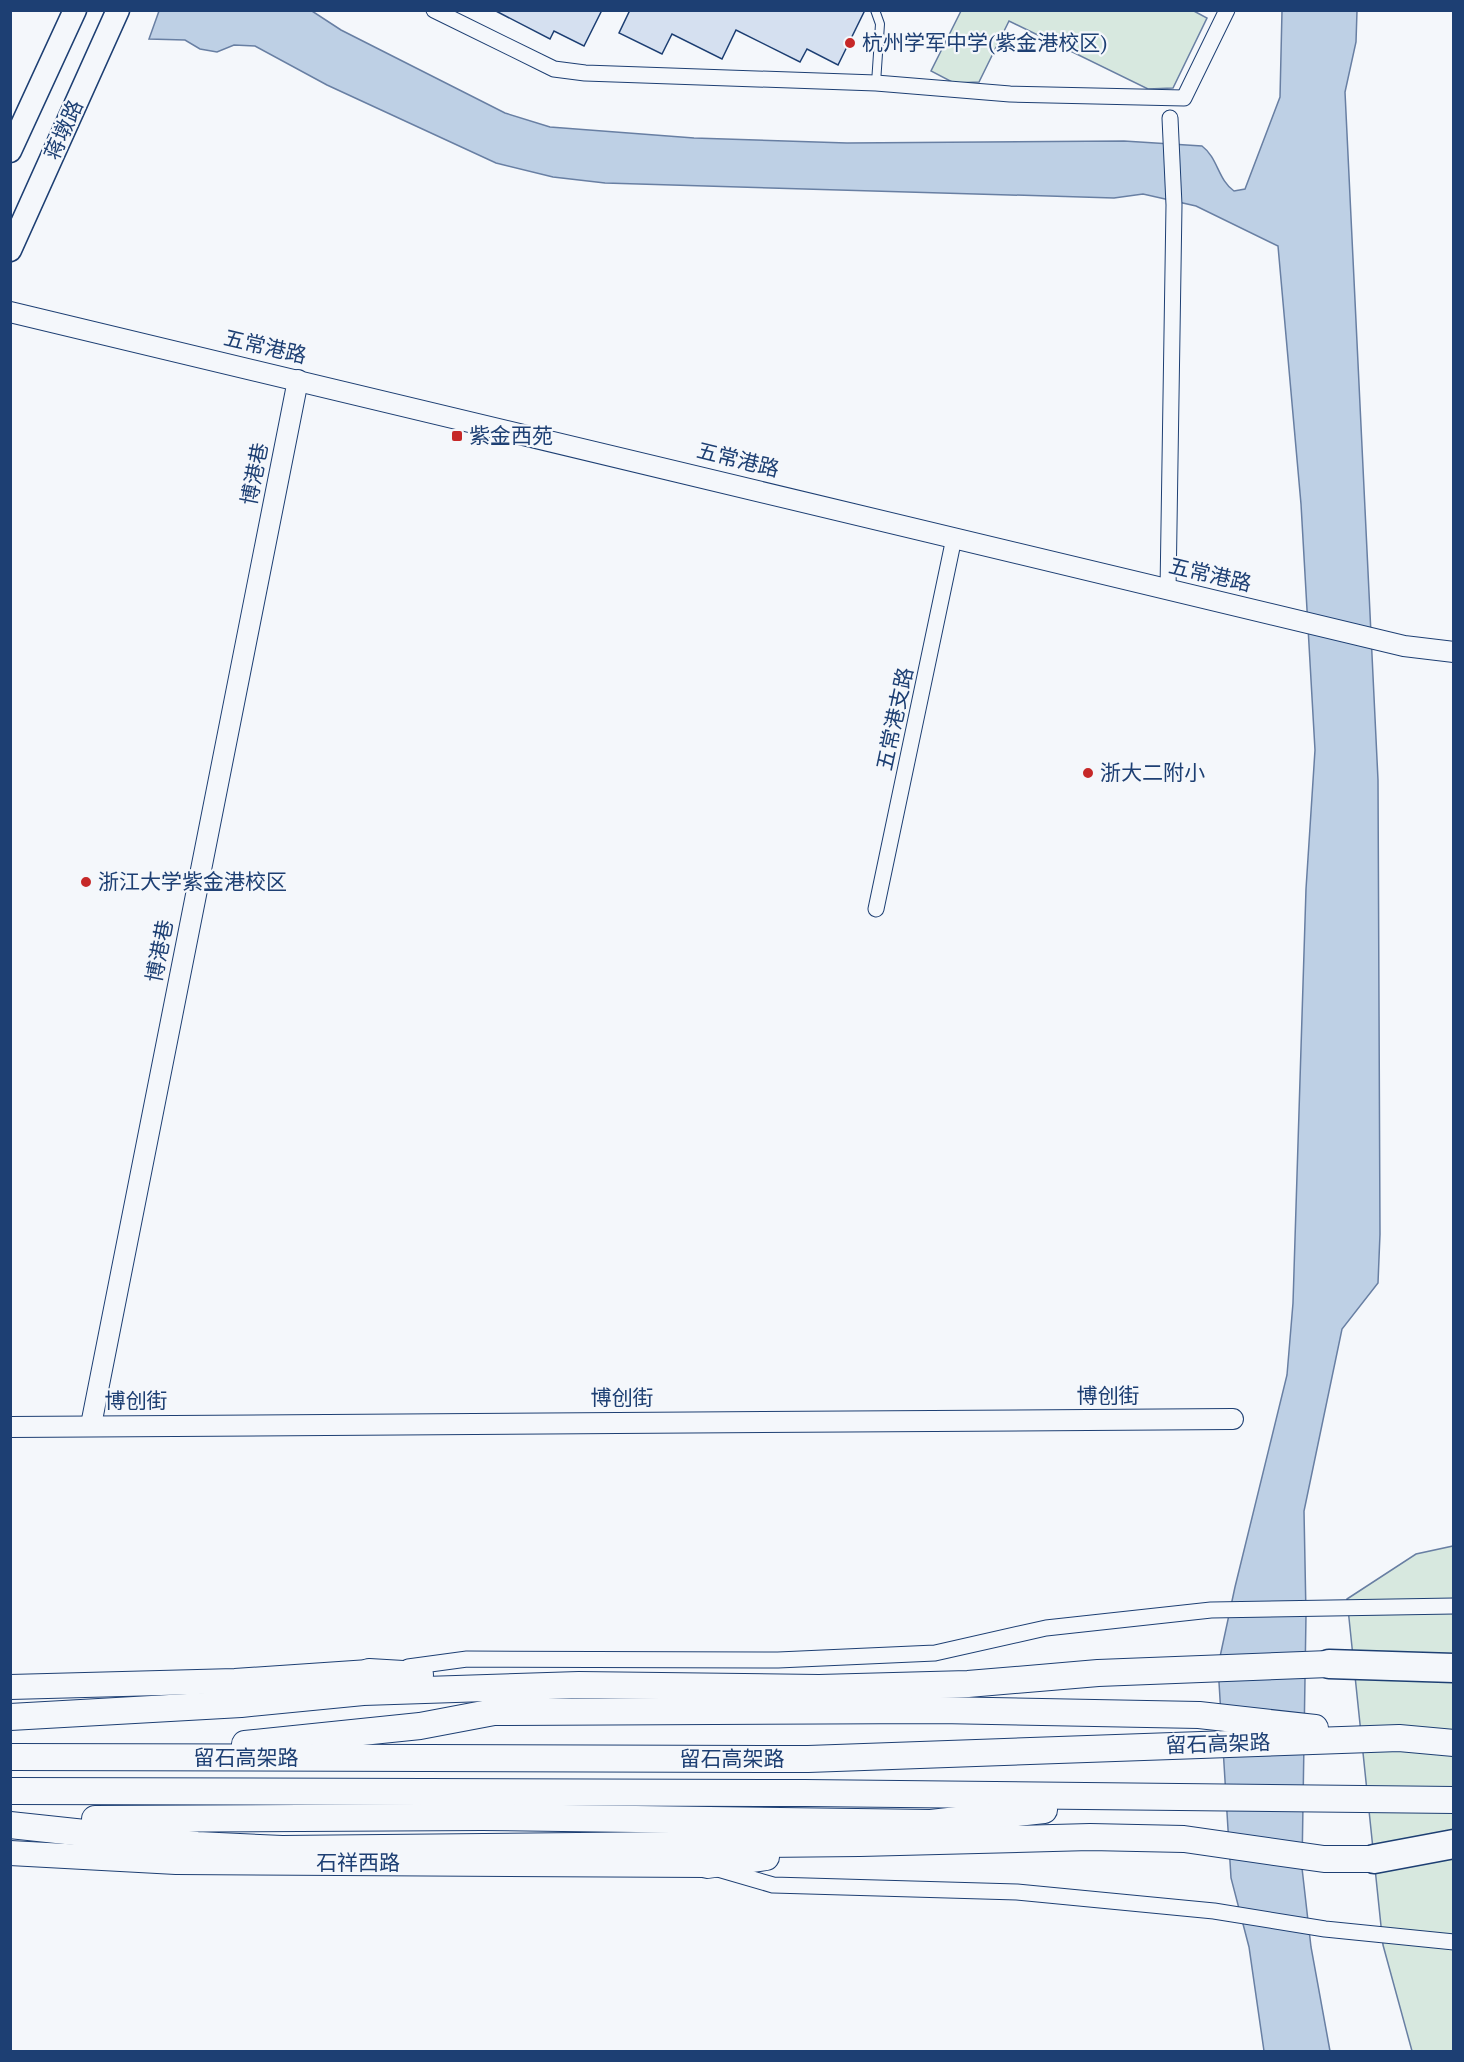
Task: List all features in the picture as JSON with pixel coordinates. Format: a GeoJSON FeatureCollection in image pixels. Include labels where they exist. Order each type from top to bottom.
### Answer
{"type":"FeatureCollection","features":[{"type":"Feature","properties":{"kind":"highway"},"geometry":{"type":"LineString","coordinates":[[10,1717],[241,1704],[363,1692],[579,1685],[819,1688],[968,1684],[1098,1673],[1329,1664],[1454,1668]]}},
{"type":"Feature","properties":{"kind":"highway"},"geometry":{"type":"LineString","coordinates":[[369,1672],[579,1685]]}},
{"type":"Feature","properties":{"kind":"highway"},"geometry":{"type":"LineString","coordinates":[[10,1748],[115,1750],[239,1745],[420,1726],[494,1712],[939,1710],[1199,1715],[1399,1738]]}},
{"type":"Feature","properties":{"kind":"highway","name":"留石高架路"},"geometry":{"type":"LineString","coordinates":[[10,1757],[807,1759],[1399,1738],[1454,1743]]}},
{"type":"Feature","properties":{"kind":"highway","name":"留石高架路"},"geometry":{"type":"LineString","coordinates":[[10,1791],[805,1793],[1454,1800]]}},
{"type":"Feature","properties":{"kind":"highway"},"geometry":{"type":"LineString","coordinates":[[10,1824],[482,1816],[931,1823],[1033,1810],[1242,1809],[1286,1798]]}},
{"type":"Feature","properties":{"kind":"highway"},"geometry":{"type":"LineString","coordinates":[[10,1824],[197,1845],[282,1849],[860,1843],[1090,1837],[1184,1839],[1324,1859],[1374,1859],[1454,1844]]}},
{"type":"Feature","properties":{"kind":"highway"},"geometry":{"type":"LineString","coordinates":[[707,1865],[860,1843]]}},
{"type":"Feature","properties":{"kind":"main road","name":"蒋墩路"},"geometry":{"type":"LineString","coordinates":[[10,151],[75,10]]}},
{"type":"Feature","properties":{"kind":"main road","name":"蒋墩路"},"geometry":{"type":"LineString","coordinates":[[10,250],[118,10]]}},
{"type":"Feature","properties":{"kind":"main road"},"geometry":{"type":"LineString","coordinates":[[10,1687],[235,1681],[369,1672]]}},
{"type":"Feature","properties":{"kind":"main road","name":"石祥西路"},"geometry":{"type":"LineString","coordinates":[[10,1853],[176,1862],[707,1865]]}},
{"type":"Feature","properties":{"kind":"street"},"geometry":{"type":"LineString","coordinates":[[434,10],[554,69],[633,76],[876,83],[1010,94],[1184,99],[1227,10]]}},
{"type":"Feature","properties":{"kind":"street"},"geometry":{"type":"LineString","coordinates":[[1168,590],[1174,205],[1170,118]]}},
{"type":"Feature","properties":{"kind":"street","name":"五常港路"},"geometry":{"type":"LineString","coordinates":[[10,312],[1404,646],[1454,652]]}},
{"type":"Feature","properties":{"kind":"street","name":"博港巷"},"geometry":{"type":"LineString","coordinates":[[91,1425],[298,380]]}},
{"type":"Feature","properties":{"kind":"street","name":"五常港支路"},"geometry":{"type":"LineString","coordinates":[[876,909],[954,538]]}},
{"type":"Feature","properties":{"kind":"street","name":"博创街"},"geometry":{"type":"LineString","coordinates":[[10,1427],[1233,1419]]}},
{"type":"Feature","properties":{"kind":"street"},"geometry":{"type":"LineString","coordinates":[[369,1672],[467,1659],[778,1660],[935,1653],[1046,1628],[1211,1610],[1454,1606]]}},
{"type":"Feature","properties":{"kind":"street"},"geometry":{"type":"LineString","coordinates":[[707,1865],[773,1885],[1017,1892],[1214,1911],[1325,1929],[1454,1942]]}},
{"type":"Feature","properties":{"kind":"lane"},"geometry":{"type":"LineString","coordinates":[[875,10],[880,24],[876,83]]}},
{"type":"Feature","properties":{"kind":"shaded area"},"geometry":{"type":"Polygon","coordinates":[[[1192,10],[1207,18],[1173,88],[1148,89],[1009,21],[979,82],[954,83],[931,71],[961,11],[1192,10]]]}},
{"type":"Feature","properties":{"kind":"shaded area"},"geometry":{"type":"Polygon","coordinates":[[[1453,1546],[1453,2051],[1412,2051],[1383,1945],[1347,1599],[1416,1554],[1453,1546]]]}},
{"type":"Feature","properties":{"kind":"water"},"geometry":{"type":"Polygon","coordinates":[[[159,11],[312,11],[341,30],[505,113],[550,127],[694,138],[847,143],[1124,141],[1202,146],[1212,157],[1224,181],[1234,191],[1245,189],[1280,97],[1282,11],[1357,11],[1356,42],[1345,92],[1378,780],[1380,1234],[1378,1283],[1342,1329],[1304,1511],[1306,1615],[1302,1868],[1311,1947],[1330,2051],[1264,2051],[1249,1947],[1231,1878],[1218,1666],[1287,1375],[1293,1303],[1306,889],[1315,750],[1301,504],[1278,246],[1196,206],[1143,194],[1114,198],[605,183],[553,177],[496,163],[327,85],[255,46],[234,45],[217,52],[200,49],[185,40],[149,39],[159,11]]]}},
{"type":"Feature","properties":{"kind":"building"},"geometry":{"type":"Polygon","coordinates":[[[494,10],[602,10],[584,46],[554,31],[550,39],[494,10]]]}},
{"type":"Feature","properties":{"kind":"building"},"geometry":{"type":"Polygon","coordinates":[[[630,10],[865,10],[838,65],[807,49],[800,62],[736,30],[722,59],[672,34],[662,54],[619,33],[630,10]]]}},
{"type":"Feature","properties":{"kind":"place","name":"杭州学军中学(紫金港校区)"},"geometry":{"type":"Point","coordinates":[850,43]}},
{"type":"Feature","properties":{"kind":"place","name":"紫金西苑"},"geometry":{"type":"Point","coordinates":[457,436]}},
{"type":"Feature","properties":{"kind":"place","name":"浙大二附小"},"geometry":{"type":"Point","coordinates":[1088,773]}},
{"type":"Feature","properties":{"kind":"place","name":"浙江大学紫金港校区"},"geometry":{"type":"Point","coordinates":[86,882]}}]}
